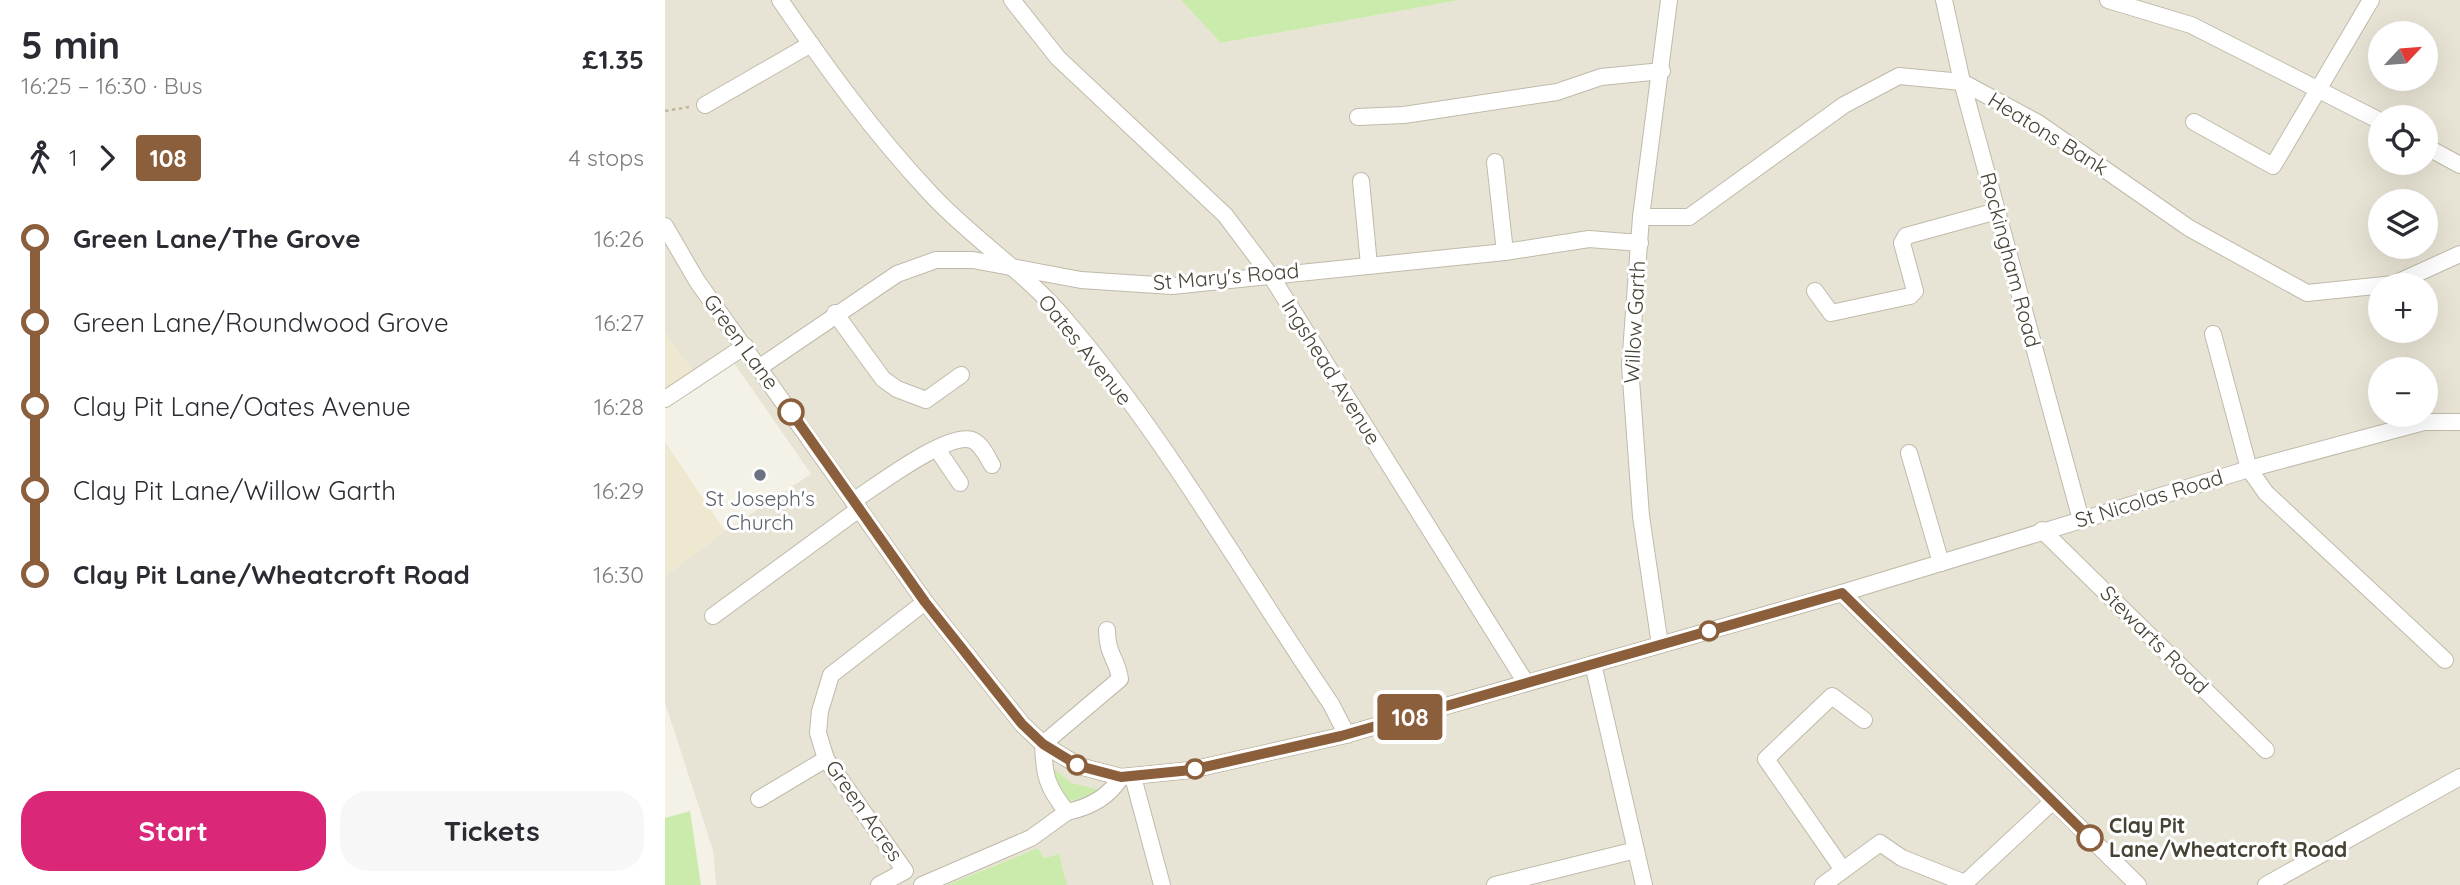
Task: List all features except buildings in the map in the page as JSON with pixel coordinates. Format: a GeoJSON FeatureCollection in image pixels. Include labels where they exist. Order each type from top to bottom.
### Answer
{"type":"FeatureCollection","features":[{"type":"Feature","properties":{"kind":"street","name":"Oates Avenue"},"geometry":{"type":"LineString","coordinates":[[780,0],[860,113],[930,193],[1063,316],[1115,381],[1206,512],[1331,705],[1347,735]]}},
{"type":"Feature","properties":{"kind":"street","name":"Ingshead Avenue"},"geometry":{"type":"LineString","coordinates":[[1012,0],[1058,58],[1224,215],[1271,276],[1526,683]]}},
{"type":"Feature","properties":{"kind":"street","name":"Willow Garth"},"geometry":{"type":"LineString","coordinates":[[1660,645],[1641,516],[1630,366],[1641,217],[1662,71],[1669,0]]}},
{"type":"Feature","properties":{"kind":"street","name":"Rockingham Road"},"geometry":{"type":"LineString","coordinates":[[1944,0],[1962,82],[2081,520]]}},
{"type":"Feature","properties":{"kind":"street"},"geometry":{"type":"LineString","coordinates":[[2108,0],[2191,25],[2368,114]]}},
{"type":"Feature","properties":{"kind":"street"},"geometry":{"type":"LineString","coordinates":[[2194,122],[2273,166],[2371,0]]}},
{"type":"Feature","properties":{"kind":"street"},"geometry":{"type":"LineString","coordinates":[[705,105],[811,44]]}},
{"type":"Feature","properties":{"kind":"street"},"geometry":{"type":"LineString","coordinates":[[1358,117],[1404,115],[1557,92],[1601,77],[1662,71]]}},
{"type":"Feature","properties":{"kind":"street","name":"Heatons Bank"},"geometry":{"type":"LineString","coordinates":[[1641,217],[1689,217],[1844,105],[1899,76],[1962,82],[2038,123],[2189,228],[2307,293],[2393,284],[2460,254]]}},
{"type":"Feature","properties":{"kind":"street"},"geometry":{"type":"LineString","coordinates":[[2438,153],[2460,165]]}},
{"type":"Feature","properties":{"kind":"street"},"geometry":{"type":"LineString","coordinates":[[1495,162],[1505,252]]}},
{"type":"Feature","properties":{"kind":"street"},"geometry":{"type":"LineString","coordinates":[[1361,181],[1369,265]]}},
{"type":"Feature","properties":{"kind":"street"},"geometry":{"type":"LineString","coordinates":[[1815,291],[1831,313],[1910,296],[1915,290],[1902,243],[1906,236],[1997,211]]}},
{"type":"Feature","properties":{"kind":"street","name":"Green Lane"},"geometry":{"type":"LineString","coordinates":[[665,226],[697,281],[925,602],[1022,724],[1043,744],[1079,766],[1127,777]]}},
{"type":"Feature","properties":{"kind":"street","name":"St Mary's Road"},"geometry":{"type":"LineString","coordinates":[[760,367],[835,313],[897,274],[919,264],[951,258],[1005,264],[1081,280],[1172,286],[1505,252],[1589,239],[1640,243]]}},
{"type":"Feature","properties":{"kind":"street"},"geometry":{"type":"LineString","coordinates":[[835,313],[883,379],[897,389],[926,400],[961,375]]}},
{"type":"Feature","properties":{"kind":"street"},"geometry":{"type":"LineString","coordinates":[[2213,334],[2249,469],[2266,494],[2445,660]]}},
{"type":"Feature","properties":{"kind":"street"},"geometry":{"type":"LineString","coordinates":[[665,398],[745,346]]}},
{"type":"Feature","properties":{"kind":"street","name":"St Nicolas Road"},"geometry":{"type":"LineString","coordinates":[[1127,777],[1191,770],[1347,735],[1842,593],[2249,469],[2424,422],[2460,422]]}},
{"type":"Feature","properties":{"kind":"street"},"geometry":{"type":"LineString","coordinates":[[713,616],[856,505],[937,449],[958,440],[970,439],[979,445],[992,465]]}},
{"type":"Feature","properties":{"kind":"street"},"geometry":{"type":"LineString","coordinates":[[937,449],[960,483]]}},
{"type":"Feature","properties":{"kind":"street"},"geometry":{"type":"LineString","coordinates":[[1909,453],[1941,563]]}},
{"type":"Feature","properties":{"kind":"street","name":"Stewarts Road"},"geometry":{"type":"LineString","coordinates":[[2042,530],[2266,750]]}},
{"type":"Feature","properties":{"kind":"street"},"geometry":{"type":"LineString","coordinates":[[1842,593],[2138,885]]}},
{"type":"Feature","properties":{"kind":"street","name":"Green Acres"},"geometry":{"type":"LineString","coordinates":[[879,885],[905,871],[826,759],[818,733],[820,711],[831,676],[925,602]]}},
{"type":"Feature","properties":{"kind":"street"},"geometry":{"type":"LineString","coordinates":[[1067,812],[1049,788],[1044,773],[1043,744],[1120,679],[1119,670],[1107,647],[1107,630]]}},
{"type":"Feature","properties":{"kind":"street"},"geometry":{"type":"LineString","coordinates":[[1593,664],[1644,885]]}},
{"type":"Feature","properties":{"kind":"street"},"geometry":{"type":"LineString","coordinates":[[1843,870],[1766,759],[1832,696],[1864,720]]}},
{"type":"Feature","properties":{"kind":"street"},"geometry":{"type":"LineString","coordinates":[[759,799],[826,759]]}},
{"type":"Feature","properties":{"kind":"street"},"geometry":{"type":"LineString","coordinates":[[922,885],[1031,838],[1067,812],[1104,797],[1127,777],[1163,885]]}},
{"type":"Feature","properties":{"kind":"street"},"geometry":{"type":"LineString","coordinates":[[2266,885],[2460,777]]}},
{"type":"Feature","properties":{"kind":"street"},"geometry":{"type":"LineString","coordinates":[[1823,885],[1880,843],[1902,858],[1966,884],[2053,801]]}},
{"type":"Feature","properties":{"kind":"street"},"geometry":{"type":"LineString","coordinates":[[1495,885],[1636,850]]}},
{"type":"Feature","properties":{"kind":"path"},"geometry":{"type":"LineString","coordinates":[[665,111],[705,105]]}},
{"type":"Feature","properties":{"kind":"shaded area"},"geometry":{"type":"Polygon","coordinates":[[[665,0],[1181,0],[1222,43],[1460,0],[2460,0],[2460,885],[1067,885],[1059,854],[1044,858],[1038,848],[947,885],[716,885],[713,850],[665,703],[665,576],[725,531],[811,474],[734,363],[701,383],[665,332],[665,0]]]}},
{"type":"Feature","properties":{"kind":"shaded area"},"geometry":{"type":"Polygon","coordinates":[[[665,332],[701,383],[665,409],[665,332]]]}},
{"type":"Feature","properties":{"kind":"shaded area"},"geometry":{"type":"Polygon","coordinates":[[[665,442],[725,531],[665,576],[665,442]]]}},
{"type":"Feature","properties":{"kind":"green space"},"geometry":{"type":"Polygon","coordinates":[[[1181,0],[1460,0],[1221,43],[1181,0]]]}},
{"type":"Feature","properties":{"kind":"green space"},"geometry":{"type":"Polygon","coordinates":[[[1047,763],[1071,783],[1105,791],[1067,802],[1062,797],[1047,763]]]}},
{"type":"Feature","properties":{"kind":"green space"},"geometry":{"type":"Polygon","coordinates":[[[690,811],[701,885],[665,885],[665,818],[690,811]]]}},
{"type":"Feature","properties":{"kind":"green space"},"geometry":{"type":"Polygon","coordinates":[[[1038,848],[1044,858],[1059,854],[1067,885],[947,885],[1038,848]]]}},
{"type":"Feature","properties":{"kind":"bus line","name":"108"},"geometry":{"type":"LineString","coordinates":[[791,412],[925,602],[1022,724],[1043,744],[1079,766],[1121,777],[1133,777],[1191,770],[1341,736],[1842,593],[2090,838]]}},
{"type":"Feature","properties":{"kind":"place","name":"St Joseph's Church"},"geometry":{"type":"Point","coordinates":[760,475]}},
{"type":"Feature","properties":{"kind":"place","name":"Clay Pit Lane/Wheatcroft Road"},"geometry":{"type":"Point","coordinates":[2090,838]}}]}
